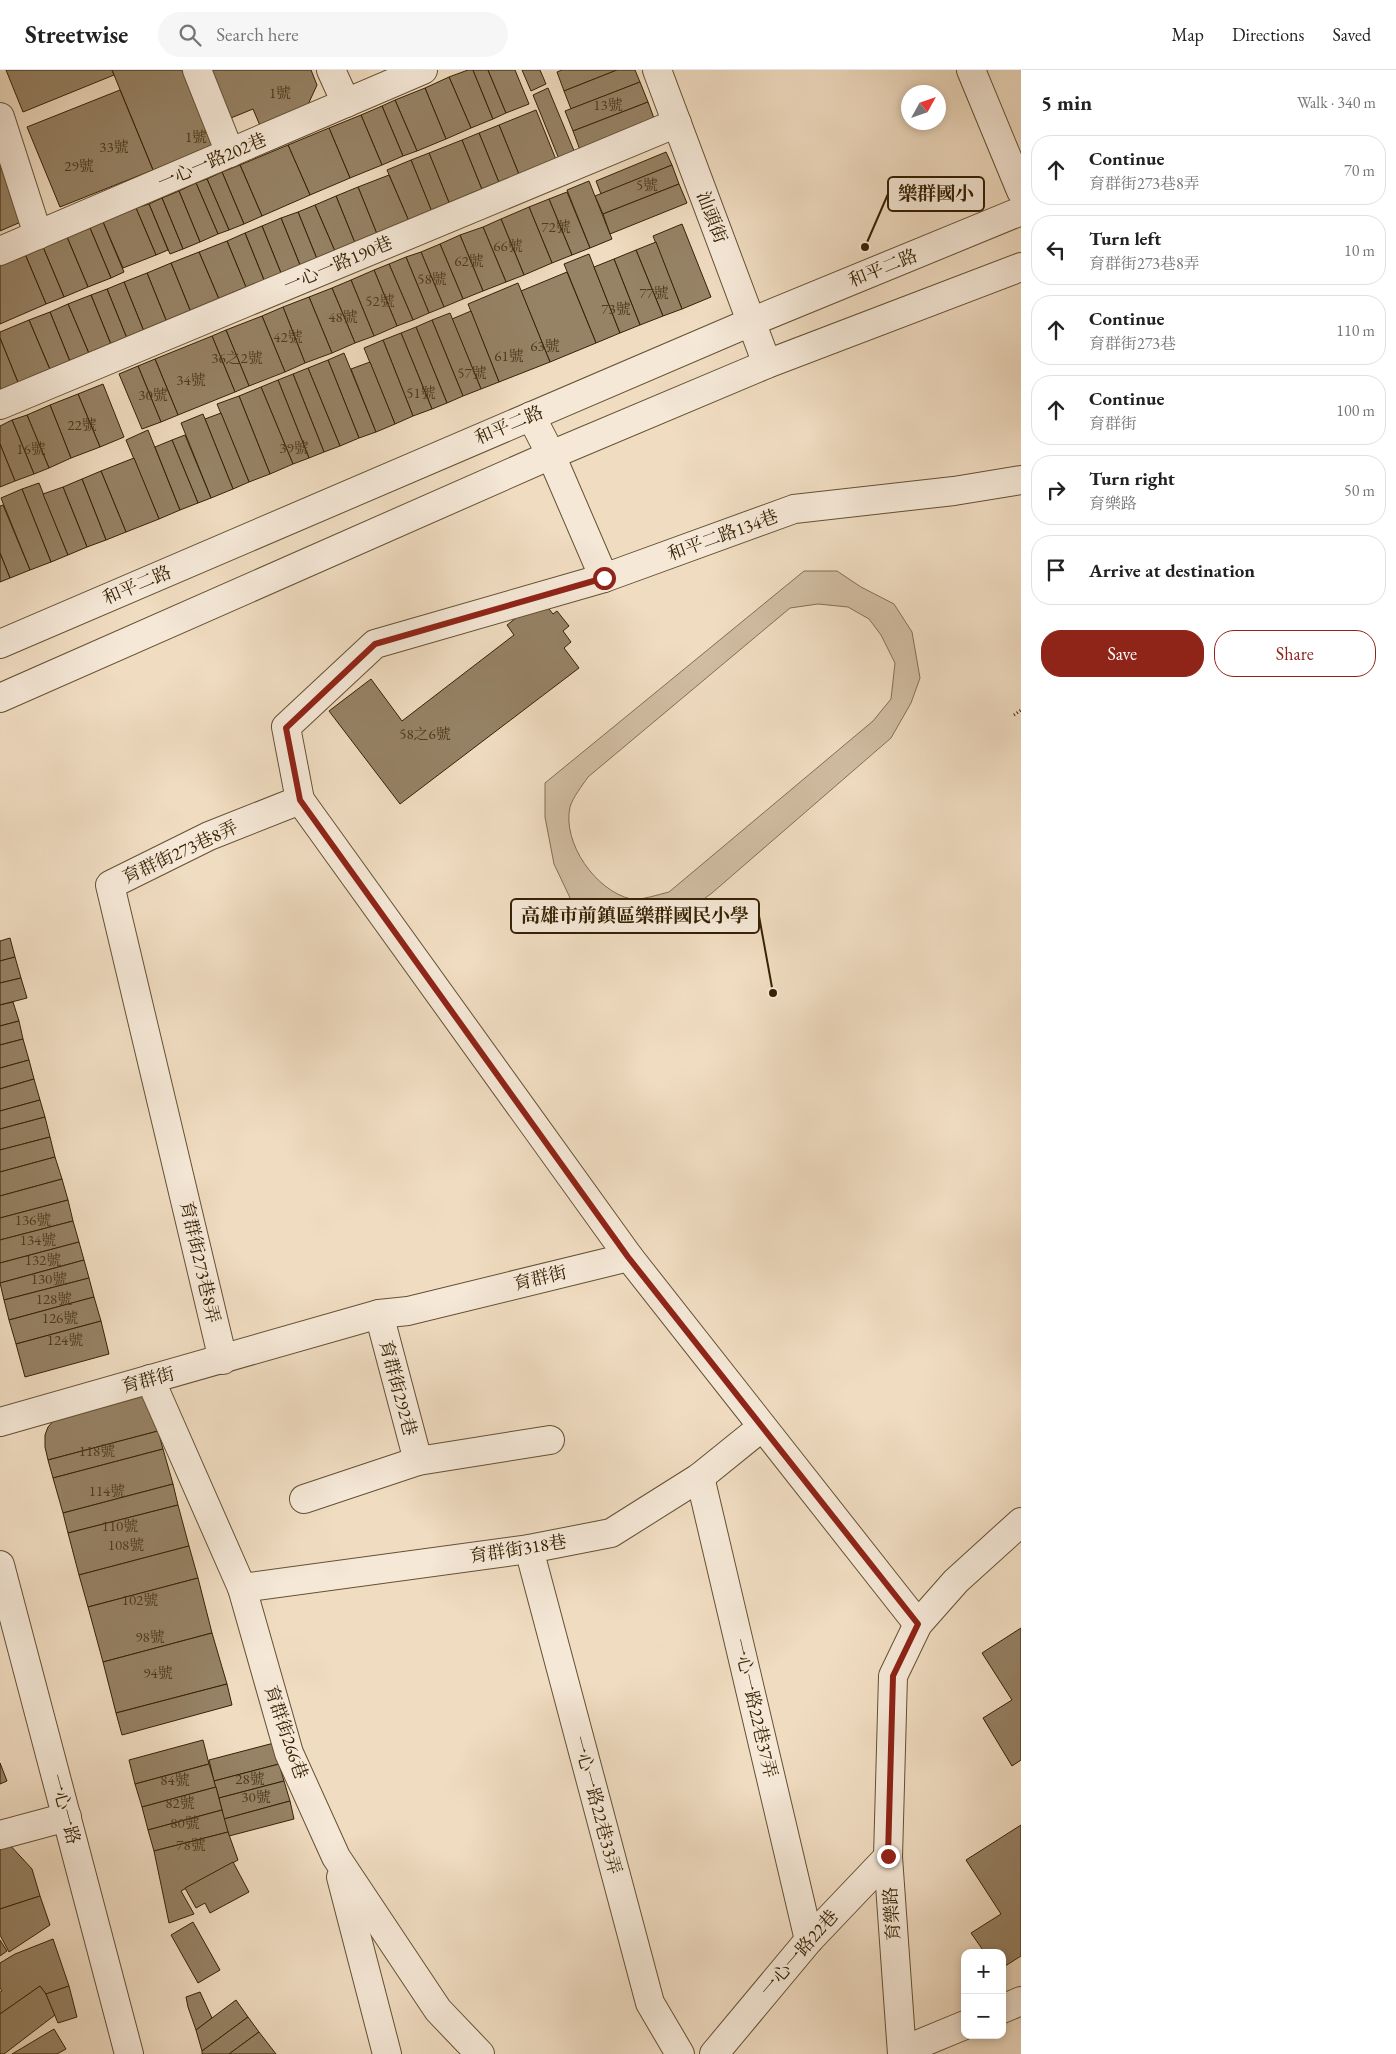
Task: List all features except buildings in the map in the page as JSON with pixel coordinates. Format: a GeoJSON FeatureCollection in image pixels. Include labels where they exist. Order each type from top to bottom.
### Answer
{"type":"FeatureCollection","features":[{"type":"Feature","properties":{"kind":"street"},"geometry":{"type":"LineString","coordinates":[[197,70],[230,152]]}},
{"type":"Feature","properties":{"kind":"street"},"geometry":{"type":"LineString","coordinates":[[331,70],[346,103]]}},
{"type":"Feature","properties":{"kind":"street","name":"一心一路202巷"},"geometry":{"type":"LineString","coordinates":[[0,251],[423,70]]}},
{"type":"Feature","properties":{"kind":"street","name":"汕頭街"},"geometry":{"type":"LineString","coordinates":[[657,70],[767,364]]}},
{"type":"Feature","properties":{"kind":"street"},"geometry":{"type":"LineString","coordinates":[[972,70],[1021,191]]}},
{"type":"Feature","properties":{"kind":"street"},"geometry":{"type":"LineString","coordinates":[[0,117],[38,235]]}},
{"type":"Feature","properties":{"kind":"street","name":"一心一路190巷"},"geometry":{"type":"LineString","coordinates":[[0,405],[677,123]]}},
{"type":"Feature","properties":{"kind":"street","name":"和平二路"},"geometry":{"type":"LineString","coordinates":[[0,644],[751,322],[1021,211]]}},
{"type":"Feature","properties":{"kind":"street"},"geometry":{"type":"LineString","coordinates":[[0,698],[551,456],[767,364],[1021,267]]}},
{"type":"Feature","properties":{"kind":"street"},"geometry":{"type":"LineString","coordinates":[[531,416],[551,456],[604,578],[375,644],[286,728],[300,800],[628,1257],[918,1624]]}},
{"type":"Feature","properties":{"kind":"street","name":"和平二路134巷"},"geometry":{"type":"LineString","coordinates":[[604,578],[794,509],[954,491],[1021,480]]}},
{"type":"Feature","properties":{"kind":"street","name":"育群街273巷8弄"},"geometry":{"type":"LineString","coordinates":[[223,1360],[110,885],[210,836],[300,800]]}},
{"type":"Feature","properties":{"kind":"street","name":"育群街"},"geometry":{"type":"LineString","coordinates":[[0,1422],[379,1314],[408,1310],[628,1257]]}},
{"type":"Feature","properties":{"kind":"street","name":"育群街292巷"},"geometry":{"type":"LineString","coordinates":[[379,1314],[418,1461]]}},
{"type":"Feature","properties":{"kind":"street","name":"育群街266巷"},"geometry":{"type":"LineString","coordinates":[[150,1379],[242,1588],[289,1752],[336,1856],[438,2010],[480,2054]]}},
{"type":"Feature","properties":{"kind":"street","name":"育群街318巷"},"geometry":{"type":"LineString","coordinates":[[242,1588],[529,1550],[611,1532],[700,1477],[762,1427]]}},
{"type":"Feature","properties":{"kind":"street"},"geometry":{"type":"LineString","coordinates":[[304,1499],[418,1461],[550,1440]]}},
{"type":"Feature","properties":{"kind":"street","name":"一心一路22巷37弄"},"geometry":{"type":"LineString","coordinates":[[700,1477],[809,1940]]}},
{"type":"Feature","properties":{"kind":"street","name":"育樂路"},"geometry":{"type":"LineString","coordinates":[[902,2053],[888,1856],[893,1676],[918,1624],[956,1581],[1021,1522]]}},
{"type":"Feature","properties":{"kind":"street","name":"一心一路22巷33弄"},"geometry":{"type":"LineString","coordinates":[[529,1550],[650,2003],[680,2054]]}},
{"type":"Feature","properties":{"kind":"street","name":"一心一路"},"geometry":{"type":"LineString","coordinates":[[0,1565],[130,2054]]}},
{"type":"Feature","properties":{"kind":"street"},"geometry":{"type":"LineString","coordinates":[[0,1835],[67,1817]]}},
{"type":"Feature","properties":{"kind":"street"},"geometry":{"type":"LineString","coordinates":[[336,1856],[387,2054]]}},
{"type":"Feature","properties":{"kind":"street","name":"一心一路22巷"},"geometry":{"type":"LineString","coordinates":[[714,2054],[809,1940],[888,1856]]}},
{"type":"Feature","properties":{"kind":"street"},"geometry":{"type":"LineString","coordinates":[[1006,2007],[1021,2001]]}},
{"type":"Feature","properties":{"kind":"street"},"geometry":{"type":"LineString","coordinates":[[902,2053],[961,2027]]}},
{"type":"Feature","properties":{"kind":"path"},"geometry":{"type":"LineString","coordinates":[[1014,714],[1021,710]]}},
{"type":"Feature","properties":{"kind":"shaded area"},"geometry":{"type":"Polygon","coordinates":[[[804,571],[837,571],[861,587],[894,604],[912,632],[920,678],[911,703],[891,738],[712,893],[679,917],[644,933],[609,923],[572,902],[554,864],[545,817],[545,783],[804,571]],[[818,604],[790,608],[588,777],[571,803],[569,821],[571,835],[577,850],[584,864],[594,876],[618,894],[631,899],[669,892],[873,721],[891,699],[895,663],[881,635],[869,619],[848,607],[818,604]]]}},
{"type":"Feature","properties":{"kind":"place","name":"樂群國小"},"geometry":{"type":"Point","coordinates":[865,247]}},
{"type":"Feature","properties":{"kind":"place","name":"高雄市前鎮區樂群國民小學"},"geometry":{"type":"Point","coordinates":[773,993]}},
{"type":"Feature","properties":{"kind":"route"},"geometry":{"type":"LineString","coordinates":[[604,578],[375,644],[286,728],[300,800],[628,1257],[918,1624],[893,1676],[888,1856]]}}]}
